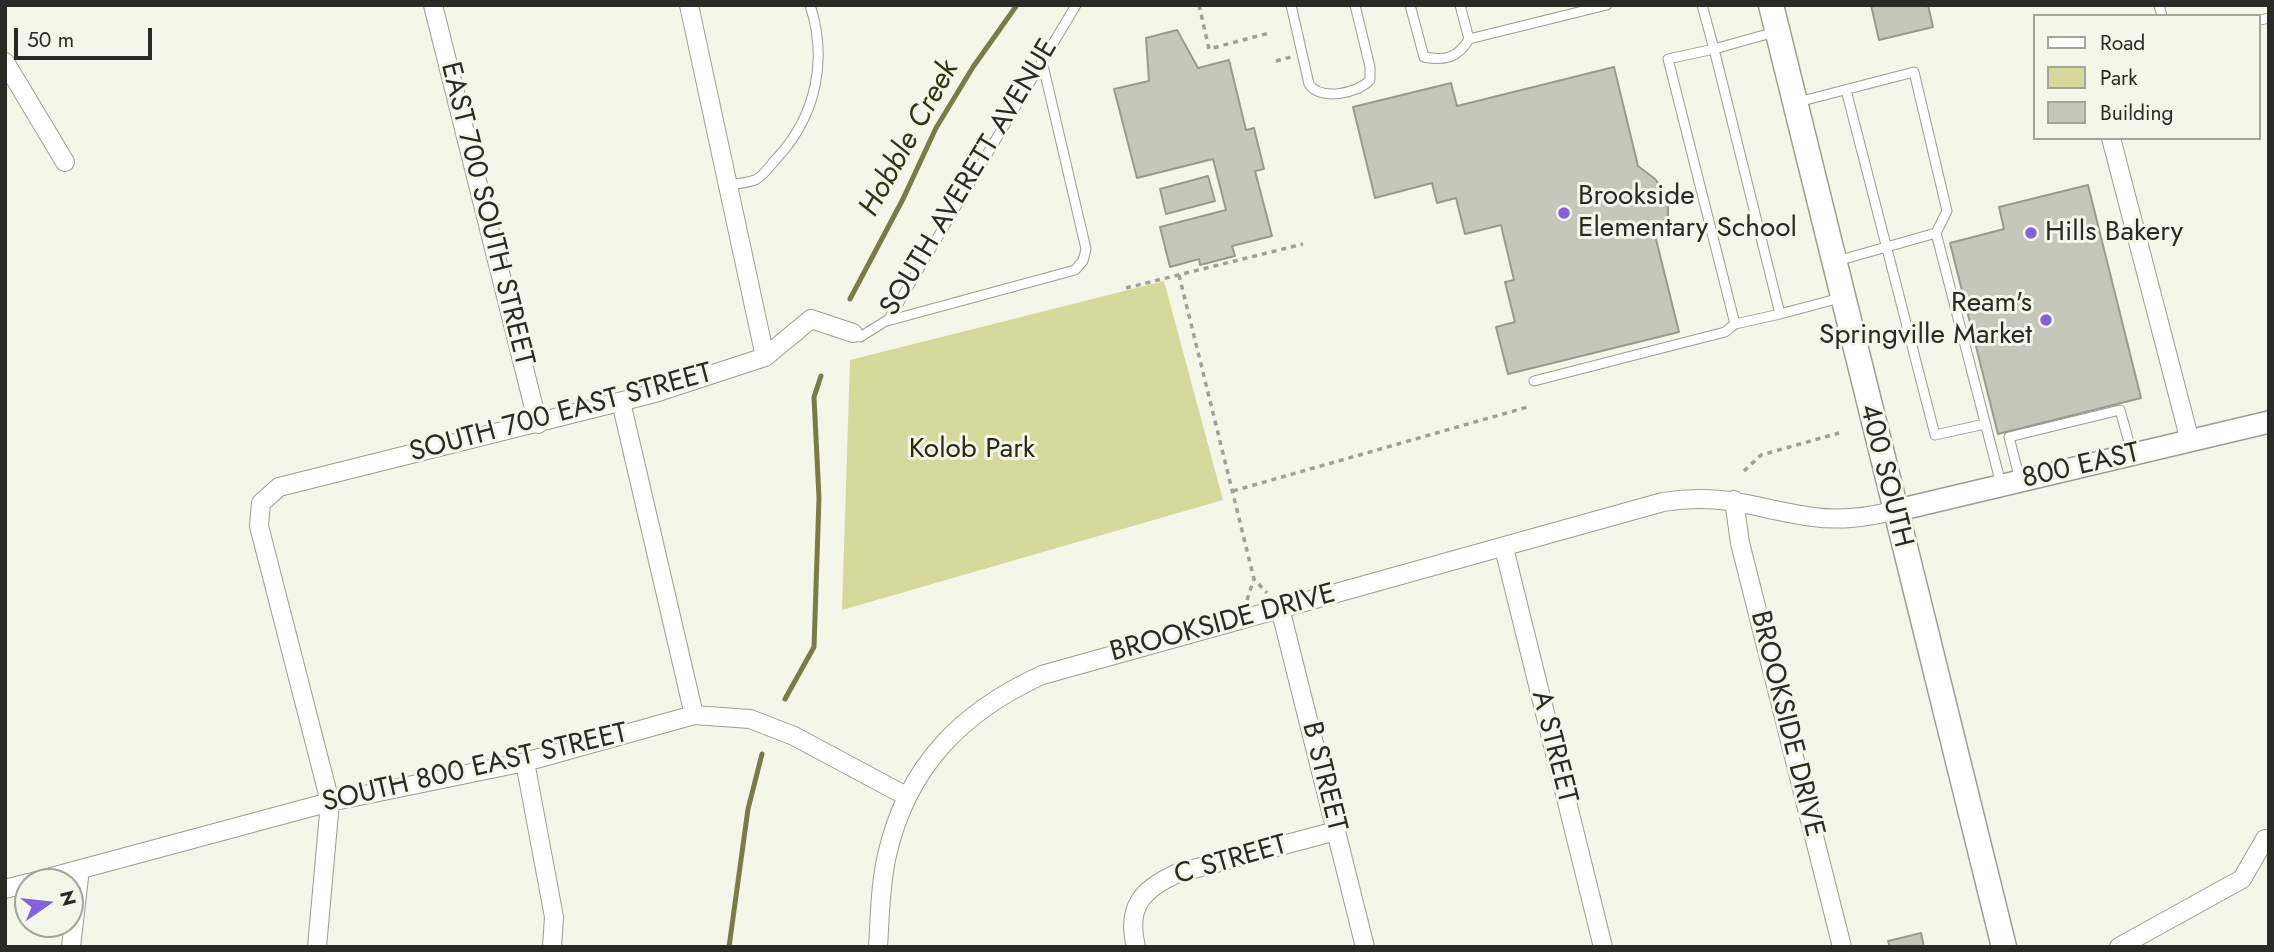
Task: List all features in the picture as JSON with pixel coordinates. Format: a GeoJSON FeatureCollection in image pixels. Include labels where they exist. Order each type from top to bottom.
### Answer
{"type":"FeatureCollection","features":[{"type":"Feature","properties":{"kind":"main road","name":"400 SOUTH"},"geometry":{"type":"LineString","coordinates":[[1771,5],[2004,947]]}},
{"type":"Feature","properties":{"kind":"street","name":"EAST 700 SOUTH STREET"},"geometry":{"type":"LineString","coordinates":[[433,5],[538,424]]}},
{"type":"Feature","properties":{"kind":"street"},"geometry":{"type":"LineString","coordinates":[[689,5],[765,357]]}},
{"type":"Feature","properties":{"kind":"street"},"geometry":{"type":"LineString","coordinates":[[5,62],[65,162]]}},
{"type":"Feature","properties":{"kind":"street"},"geometry":{"type":"LineString","coordinates":[[2111,140],[2190,441]]}},
{"type":"Feature","properties":{"kind":"street","name":"SOUTH 700 EAST STREET"},"geometry":{"type":"LineString","coordinates":[[330,802],[259,526],[261,503],[279,487],[621,402],[765,357],[811,319],[853,334]]}},
{"type":"Feature","properties":{"kind":"street"},"geometry":{"type":"LineString","coordinates":[[621,402],[694,715]]}},
{"type":"Feature","properties":{"kind":"street","name":"800 EAST"},"geometry":{"type":"LineString","coordinates":[[1894,511],[2269,422]]}},
{"type":"Feature","properties":{"kind":"street","name":"BROOKSIDE DRIVE"},"geometry":{"type":"LineString","coordinates":[[878,947],[887,855],[906,796],[926,764],[971,716],[1042,675],[1275,601],[1504,548],[1663,502],[1698,496],[1734,500],[1814,518],[1855,519],[1894,511]]}},
{"type":"Feature","properties":{"kind":"street","name":"BROOKSIDE DRIVE"},"geometry":{"type":"LineString","coordinates":[[1734,500],[1740,543],[1842,947]]}},
{"type":"Feature","properties":{"kind":"street","name":"A STREET"},"geometry":{"type":"LineString","coordinates":[[1504,548],[1603,947]]}},
{"type":"Feature","properties":{"kind":"street","name":"B STREET"},"geometry":{"type":"LineString","coordinates":[[1275,601],[1365,947]]}},
{"type":"Feature","properties":{"kind":"street","name":"SOUTH 800 EAST STREET"},"geometry":{"type":"LineString","coordinates":[[84,868],[330,802],[525,762],[694,715],[750,719],[794,736],[906,796]]}},
{"type":"Feature","properties":{"kind":"street"},"geometry":{"type":"LineString","coordinates":[[525,762],[554,917],[552,947]]}},
{"type":"Feature","properties":{"kind":"street"},"geometry":{"type":"LineString","coordinates":[[317,947],[330,802]]}},
{"type":"Feature","properties":{"kind":"street","name":"C STREET"},"geometry":{"type":"LineString","coordinates":[[1136,947],[1131,925],[1138,902],[1155,883],[1178,873],[1336,831]]}},
{"type":"Feature","properties":{"kind":"street"},"geometry":{"type":"LineString","coordinates":[[2119,947],[2242,879],[2265,839]]}},
{"type":"Feature","properties":{"kind":"lane"},"geometry":{"type":"LineString","coordinates":[[728,185],[757,180],[789,144],[809,112],[817,85],[817,44],[810,5]]}},
{"type":"Feature","properties":{"kind":"lane","name":"SOUTH AVERETT AVENUE"},"geometry":{"type":"LineString","coordinates":[[853,334],[860,337],[887,321],[1076,5]]}},
{"type":"Feature","properties":{"kind":"lane"},"geometry":{"type":"LineString","coordinates":[[1291,5],[1309,84],[1315,92],[1324,95],[1364,86],[1370,80],[1370,67],[1355,5]]}},
{"type":"Feature","properties":{"kind":"lane"},"geometry":{"type":"LineString","coordinates":[[1410,5],[1424,57],[1451,58],[1462,50],[1469,39],[1607,5]]}},
{"type":"Feature","properties":{"kind":"lane"},"geometry":{"type":"LineString","coordinates":[[1460,5],[1469,39]]}},
{"type":"Feature","properties":{"kind":"lane"},"geometry":{"type":"LineString","coordinates":[[1702,5],[1780,314]]}},
{"type":"Feature","properties":{"kind":"lane"},"geometry":{"type":"LineString","coordinates":[[1735,324],[1668,59],[1777,31]]}},
{"type":"Feature","properties":{"kind":"lane"},"geometry":{"type":"LineString","coordinates":[[887,321],[1075,270],[1083,261],[1086,249],[1041,61]]}},
{"type":"Feature","properties":{"kind":"lane"},"geometry":{"type":"LineString","coordinates":[[1795,103],[1914,72],[1947,211],[1936,233],[1985,424],[2011,484]]}},
{"type":"Feature","properties":{"kind":"lane"},"geometry":{"type":"LineString","coordinates":[[1846,90],[1935,435],[1985,424]]}},
{"type":"Feature","properties":{"kind":"lane"},"geometry":{"type":"LineString","coordinates":[[1833,262],[1936,233]]}},
{"type":"Feature","properties":{"kind":"lane"},"geometry":{"type":"LineString","coordinates":[[1534,381],[1725,332],[1735,324],[1842,298]]}},
{"type":"Feature","properties":{"kind":"lane"},"geometry":{"type":"LineString","coordinates":[[2011,484],[2009,438],[2120,410],[2133,455]]}},
{"type":"Feature","properties":{"kind":"path"},"geometry":{"type":"LineString","coordinates":[[1199,5],[1209,49],[1269,33]]}},
{"type":"Feature","properties":{"kind":"path"},"geometry":{"type":"LineString","coordinates":[[1126,288],[1303,244]]}},
{"type":"Feature","properties":{"kind":"path"},"geometry":{"type":"LineString","coordinates":[[1179,275],[1254,579],[1275,601]]}},
{"type":"Feature","properties":{"kind":"path"},"geometry":{"type":"LineString","coordinates":[[1233,491],[1531,407]]}},
{"type":"Feature","properties":{"kind":"path"},"geometry":{"type":"LineString","coordinates":[[1744,471],[1761,455],[1839,433]]}},
{"type":"Feature","properties":{"kind":"path"},"geometry":{"type":"LineString","coordinates":[[1247,600],[1254,579]]}},
{"type":"Feature","properties":{"kind":"green space","name":"Kolob Park"},"geometry":{"type":"Polygon","coordinates":[[[1164,281],[1223,500],[842,610],[850,360],[1164,281]]]}},
{"type":"Feature","properties":{"kind":"building"},"geometry":{"type":"Polygon","coordinates":[[[1871,5],[1928,5],[1933,27],[1879,40],[1871,5]]]}},
{"type":"Feature","properties":{"kind":"building"},"geometry":{"type":"Polygon","coordinates":[[[1177,30],[1198,68],[1229,60],[1246,130],[1254,128],[1264,169],[1255,171],[1272,236],[1232,246],[1235,256],[1200,265],[1199,259],[1170,267],[1160,227],[1226,210],[1213,159],[1137,178],[1114,89],[1149,81],[1146,38],[1177,30]]]}},
{"type":"Feature","properties":{"kind":"building","name":"Brookside Elementary School"},"geometry":{"type":"Polygon","coordinates":[[[1614,67],[1638,166],[1655,179],[1668,196],[1668,223],[1656,239],[1679,332],[1508,374],[1496,327],[1515,322],[1505,282],[1514,280],[1501,225],[1465,234],[1456,198],[1437,203],[1432,183],[1375,198],[1353,107],[1451,83],[1457,106],[1614,67]]]}},
{"type":"Feature","properties":{"kind":"building"},"geometry":{"type":"Polygon","coordinates":[[[1208,176],[1215,201],[1166,214],[1160,189],[1208,176]]]}},
{"type":"Feature","properties":{"kind":"building","name":"Ream's Springville Market"},"geometry":{"type":"Polygon","coordinates":[[[2088,185],[2141,398],[1998,434],[1950,243],[2004,229],[1999,207],[2088,185]]]}},
{"type":"Feature","properties":{"kind":"building"},"geometry":{"type":"Polygon","coordinates":[[[1921,933],[1924,947],[1890,947],[1888,941],[1921,933]]]}},
{"type":"Feature","properties":{"kind":"waterway","name":"Hobble Creek"},"geometry":{"type":"LineString","coordinates":[[850,299],[903,199],[936,128],[973,67],[1017,5]]}},
{"type":"Feature","properties":{"kind":"waterway","name":"Hobble Creek"},"geometry":{"type":"LineString","coordinates":[[785,699],[814,647],[819,498],[814,397],[821,376]]}},
{"type":"Feature","properties":{"kind":"waterway","name":"Hobble Creek"},"geometry":{"type":"LineString","coordinates":[[729,947],[748,809],[762,754]]}},
{"type":"Feature","properties":{"kind":"place","name":"Brookside Elementary School"},"geometry":{"type":"Point","coordinates":[1564,213]}},
{"type":"Feature","properties":{"kind":"place","name":"Hills Bakery"},"geometry":{"type":"Point","coordinates":[2031,233]}},
{"type":"Feature","properties":{"kind":"place","name":"Ream's Springville Market"},"geometry":{"type":"Point","coordinates":[2046,320]}}]}
